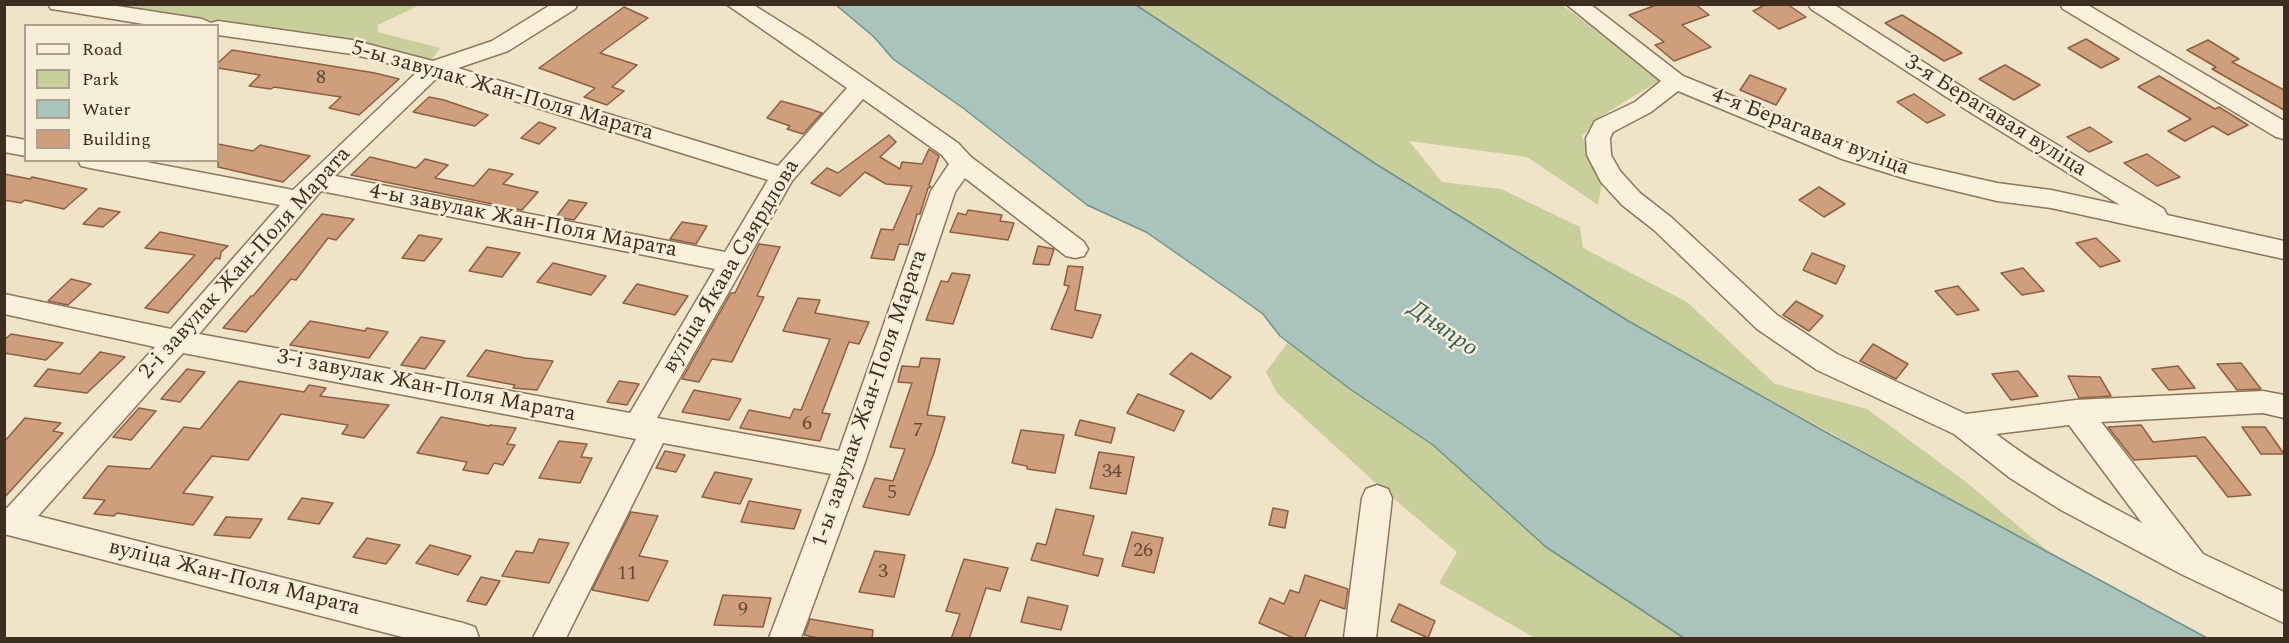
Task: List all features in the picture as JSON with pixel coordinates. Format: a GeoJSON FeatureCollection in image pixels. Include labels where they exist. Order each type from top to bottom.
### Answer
{"type":"FeatureCollection","features":[{"type":"Feature","properties":{"kind":"street"},"geometry":{"type":"LineString","coordinates":[[58,4],[189,24]]}},
{"type":"Feature","properties":{"kind":"street","name":"2-і завулак Жан-Поля Марата"},"geometry":{"type":"LineString","coordinates":[[9,522],[177,341],[315,181],[434,68],[500,46],[568,4]]}},
{"type":"Feature","properties":{"kind":"street"},"geometry":{"type":"LineString","coordinates":[[736,4],[803,46],[950,149],[963,163],[1075,249]]}},
{"type":"Feature","properties":{"kind":"street","name":"4-я Берагавая вуліца"},"geometry":{"type":"LineString","coordinates":[[1576,4],[1675,81],[1850,153],[1910,172],[1997,192],[2051,199],[2284,250]]}},
{"type":"Feature","properties":{"kind":"street","name":"3-я Берагавая вуліца"},"geometry":{"type":"LineString","coordinates":[[1818,4],[1953,92],[2174,227]]}},
{"type":"Feature","properties":{"kind":"street"},"geometry":{"type":"LineString","coordinates":[[2070,4],[2284,131]]}},
{"type":"Feature","properties":{"kind":"street","name":"5-ы завулак Жан-Поля Марата"},"geometry":{"type":"LineString","coordinates":[[219,28],[352,47],[434,68],[783,176]]}},
{"type":"Feature","properties":{"kind":"street"},"geometry":{"type":"LineString","coordinates":[[1675,81],[1643,107],[1603,127],[1598,138],[1599,154],[1610,176],[1631,199],[1663,224],[1767,322],[1827,362],[1964,426],[2020,469],[2072,501],[2192,564],[2284,608]]}},
{"type":"Feature","properties":{"kind":"street","name":"вуліца Якава Свярдлова"},"geometry":{"type":"LineString","coordinates":[[549,639],[646,428],[730,263],[783,176],[860,87]]}},
{"type":"Feature","properties":{"kind":"street"},"geometry":{"type":"LineString","coordinates":[[4,144],[24,148]]}},
{"type":"Feature","properties":{"kind":"street"},"geometry":{"type":"LineString","coordinates":[[100,162],[298,200]]}},
{"type":"Feature","properties":{"kind":"street","name":"1-ы завулак Жан-Поля Марата"},"geometry":{"type":"LineString","coordinates":[[786,639],[849,465],[943,191],[963,163]]}},
{"type":"Feature","properties":{"kind":"street","name":"4-ы завулак Жан-Поля Марата"},"geometry":{"type":"LineString","coordinates":[[315,181],[730,263]]}},
{"type":"Feature","properties":{"kind":"street","name":"3-і завулак Жан-Поля Марата"},"geometry":{"type":"LineString","coordinates":[[4,304],[177,341],[849,465]]}},
{"type":"Feature","properties":{"kind":"street"},"geometry":{"type":"LineString","coordinates":[[1964,426],[2076,412],[2263,402],[2284,406]]}},
{"type":"Feature","properties":{"kind":"street"},"geometry":{"type":"LineString","coordinates":[[2076,412],[2192,564]]}},
{"type":"Feature","properties":{"kind":"street"},"geometry":{"type":"LineString","coordinates":[[1360,639],[1377,498]]}},
{"type":"Feature","properties":{"kind":"street","name":"вуліца Жан-Поля Марата"},"geometry":{"type":"LineString","coordinates":[[9,522],[463,639]]}},
{"type":"Feature","properties":{"kind":"green space"},"geometry":{"type":"Polygon","coordinates":[[[98,5],[420,5],[378,25],[378,32],[440,48],[431,60],[342,41],[98,5]]]}},
{"type":"Feature","properties":{"kind":"green space"},"geometry":{"type":"Polygon","coordinates":[[[1136,5],[1562,5],[1662,79],[1603,115],[1582,136],[1602,183],[1598,205],[1527,157],[1409,141],[1442,182],[1501,189],[1580,227],[1583,248],[1687,302],[1775,384],[1867,409],[1966,482],[2055,557],[1630,322],[1376,164],[1136,5]]]}},
{"type":"Feature","properties":{"kind":"green space"},"geometry":{"type":"Polygon","coordinates":[[[1288,342],[1350,389],[1433,445],[1546,547],[1684,638],[1535,638],[1439,583],[1457,552],[1380,487],[1277,393],[1266,372],[1288,342]]]}},
{"type":"Feature","properties":{"kind":"water","name":"Дняпро"},"geometry":{"type":"Polygon","coordinates":[[[836,5],[1136,5],[1376,164],[1630,322],[1831,435],[2207,638],[1684,638],[1546,547],[1433,445],[1350,389],[1280,336],[1263,314],[1146,232],[1087,205],[963,108],[893,59],[874,37],[836,5]]]}},
{"type":"Feature","properties":{"kind":"building"},"geometry":{"type":"Polygon","coordinates":[[[1659,4],[1695,4],[1709,15],[1682,25],[1711,47],[1674,61],[1655,45],[1664,42],[1629,15],[1659,4]]]}},
{"type":"Feature","properties":{"kind":"building"},"geometry":{"type":"Polygon","coordinates":[[[1767,4],[1787,4],[1806,17],[1779,29],[1753,11],[1767,4]]]}},
{"type":"Feature","properties":{"kind":"building"},"geometry":{"type":"Polygon","coordinates":[[[624,7],[648,18],[600,53],[637,65],[612,87],[624,91],[607,105],[584,97],[595,88],[539,68],[624,7]]]}},
{"type":"Feature","properties":{"kind":"building"},"geometry":{"type":"Polygon","coordinates":[[[1902,15],[1962,53],[1944,61],[1885,23],[1902,15]]]}},
{"type":"Feature","properties":{"kind":"building"},"geometry":{"type":"Polygon","coordinates":[[[2086,39],[2119,59],[2101,68],[2068,48],[2086,39]]]}},
{"type":"Feature","properties":{"kind":"building"},"geometry":{"type":"Polygon","coordinates":[[[2208,40],[2239,59],[2232,62],[2284,90],[2284,110],[2212,69],[2216,67],[2187,50],[2208,40]]]}},
{"type":"Feature","properties":{"kind":"building"},"geometry":{"type":"Polygon","coordinates":[[[232,50],[375,73],[399,79],[359,115],[329,108],[341,97],[274,87],[271,89],[249,86],[260,75],[219,68],[219,62],[232,50]]]}},
{"type":"Feature","properties":{"kind":"building"},"geometry":{"type":"Polygon","coordinates":[[[2005,65],[2040,85],[2014,100],[1979,79],[2005,65]]]}},
{"type":"Feature","properties":{"kind":"building"},"geometry":{"type":"Polygon","coordinates":[[[1750,75],[1786,89],[1776,105],[1740,90],[1750,75]]]}},
{"type":"Feature","properties":{"kind":"building"},"geometry":{"type":"Polygon","coordinates":[[[2159,76],[2215,109],[2219,107],[2248,125],[2228,135],[2213,126],[2185,141],[2168,131],[2191,119],[2138,87],[2159,76]]]}},
{"type":"Feature","properties":{"kind":"building"},"geometry":{"type":"Polygon","coordinates":[[[1914,94],[1945,115],[1927,123],[1897,102],[1914,94]]]}},
{"type":"Feature","properties":{"kind":"building"},"geometry":{"type":"Polygon","coordinates":[[[429,97],[488,115],[475,126],[413,112],[429,97]]]}},
{"type":"Feature","properties":{"kind":"building"},"geometry":{"type":"Polygon","coordinates":[[[781,101],[822,113],[803,134],[787,129],[790,126],[767,118],[781,101]]]}},
{"type":"Feature","properties":{"kind":"building"},"geometry":{"type":"Polygon","coordinates":[[[539,122],[556,128],[539,144],[521,138],[539,122]]]}},
{"type":"Feature","properties":{"kind":"building"},"geometry":{"type":"Polygon","coordinates":[[[2090,127],[2112,142],[2089,152],[2067,137],[2090,127]]]}},
{"type":"Feature","properties":{"kind":"building"},"geometry":{"type":"Polygon","coordinates":[[[889,135],[896,142],[880,157],[900,169],[902,162],[922,164],[929,149],[939,156],[929,185],[931,187],[928,188],[920,214],[917,214],[908,245],[899,244],[894,260],[871,258],[881,229],[893,230],[912,186],[886,184],[865,172],[840,196],[811,183],[827,168],[838,173],[889,135]]]}},
{"type":"Feature","properties":{"kind":"building"},"geometry":{"type":"Polygon","coordinates":[[[219,144],[253,151],[260,145],[310,156],[283,182],[218,167],[219,144]]]}},
{"type":"Feature","properties":{"kind":"building"},"geometry":{"type":"Polygon","coordinates":[[[2147,154],[2180,177],[2157,186],[2124,163],[2147,154]]]}},
{"type":"Feature","properties":{"kind":"building"},"geometry":{"type":"Polygon","coordinates":[[[370,157],[416,168],[425,159],[448,165],[435,178],[474,186],[489,169],[513,174],[503,184],[538,192],[522,210],[351,175],[370,157]]]}},
{"type":"Feature","properties":{"kind":"building"},"geometry":{"type":"Polygon","coordinates":[[[4,174],[30,179],[32,177],[87,189],[64,209],[25,200],[21,203],[4,200],[4,174]]]}},
{"type":"Feature","properties":{"kind":"building"},"geometry":{"type":"Polygon","coordinates":[[[1819,187],[1845,204],[1824,217],[1799,200],[1819,187]]]}},
{"type":"Feature","properties":{"kind":"building"},"geometry":{"type":"Polygon","coordinates":[[[569,200],[587,203],[574,220],[556,217],[569,200]]]}},
{"type":"Feature","properties":{"kind":"building"},"geometry":{"type":"Polygon","coordinates":[[[99,208],[120,212],[103,227],[83,224],[99,208]]]}},
{"type":"Feature","properties":{"kind":"building"},"geometry":{"type":"Polygon","coordinates":[[[968,210],[1002,215],[1000,221],[1014,223],[1008,240],[950,232],[958,213],[966,215],[968,210]]]}},
{"type":"Feature","properties":{"kind":"building"},"geometry":{"type":"Polygon","coordinates":[[[322,214],[354,219],[336,240],[328,238],[296,280],[291,279],[246,332],[223,328],[253,296],[322,214]]]}},
{"type":"Feature","properties":{"kind":"building"},"geometry":{"type":"Polygon","coordinates":[[[682,222],[707,226],[696,244],[670,239],[682,222]]]}},
{"type":"Feature","properties":{"kind":"building"},"geometry":{"type":"Polygon","coordinates":[[[160,232],[228,246],[221,252],[220,259],[216,258],[168,313],[145,308],[195,255],[145,248],[160,232]]]}},
{"type":"Feature","properties":{"kind":"building"},"geometry":{"type":"Polygon","coordinates":[[[419,235],[442,239],[424,261],[402,258],[419,235]]]}},
{"type":"Feature","properties":{"kind":"building"},"geometry":{"type":"Polygon","coordinates":[[[2096,238],[2120,261],[2100,267],[2076,243],[2096,238]]]}},
{"type":"Feature","properties":{"kind":"building"},"geometry":{"type":"Polygon","coordinates":[[[759,244],[780,247],[757,296],[764,297],[732,362],[712,359],[699,382],[682,379],[731,293],[735,293],[759,244]]]}},
{"type":"Feature","properties":{"kind":"building"},"geometry":{"type":"Polygon","coordinates":[[[1038,246],[1054,249],[1049,265],[1033,264],[1038,246]]]}},
{"type":"Feature","properties":{"kind":"building"},"geometry":{"type":"Polygon","coordinates":[[[487,247],[520,253],[502,277],[469,271],[487,247]]]}},
{"type":"Feature","properties":{"kind":"building"},"geometry":{"type":"Polygon","coordinates":[[[1812,253],[1845,266],[1836,284],[1803,270],[1812,253]]]}},
{"type":"Feature","properties":{"kind":"building"},"geometry":{"type":"Polygon","coordinates":[[[553,263],[606,276],[591,295],[537,282],[553,263]]]}},
{"type":"Feature","properties":{"kind":"building"},"geometry":{"type":"Polygon","coordinates":[[[1068,266],[1083,267],[1075,310],[1101,315],[1092,338],[1051,329],[1069,286],[1064,285],[1068,266]]]}},
{"type":"Feature","properties":{"kind":"building"},"geometry":{"type":"Polygon","coordinates":[[[2023,268],[2044,291],[2022,295],[2001,273],[2023,268]]]}},
{"type":"Feature","properties":{"kind":"building"},"geometry":{"type":"Polygon","coordinates":[[[952,273],[970,275],[953,324],[926,320],[941,281],[948,282],[952,273]]]}},
{"type":"Feature","properties":{"kind":"building"},"geometry":{"type":"Polygon","coordinates":[[[71,279],[91,284],[68,305],[48,301],[71,279]]]}},
{"type":"Feature","properties":{"kind":"building"},"geometry":{"type":"Polygon","coordinates":[[[637,284],[688,296],[675,315],[623,303],[637,284]]]}},
{"type":"Feature","properties":{"kind":"building"},"geometry":{"type":"Polygon","coordinates":[[[1958,286],[1979,310],[1957,315],[1935,291],[1958,286]]]}},
{"type":"Feature","properties":{"kind":"building"},"geometry":{"type":"Polygon","coordinates":[[[798,298],[820,300],[815,313],[869,322],[859,344],[849,342],[822,413],[830,414],[820,441],[740,428],[749,410],[790,418],[794,409],[801,410],[830,339],[783,331],[798,298]]]}},
{"type":"Feature","properties":{"kind":"building"},"geometry":{"type":"Polygon","coordinates":[[[1796,301],[1823,316],[1809,331],[1783,315],[1796,301]]]}},
{"type":"Feature","properties":{"kind":"building"},"geometry":{"type":"Polygon","coordinates":[[[310,321],[365,331],[367,328],[388,332],[369,358],[290,345],[310,321]]]}},
{"type":"Feature","properties":{"kind":"building"},"geometry":{"type":"Polygon","coordinates":[[[11,334],[63,343],[46,360],[4,353],[4,340],[11,334]]]}},
{"type":"Feature","properties":{"kind":"building"},"geometry":{"type":"Polygon","coordinates":[[[421,337],[445,341],[425,369],[401,365],[421,337]]]}},
{"type":"Feature","properties":{"kind":"building"},"geometry":{"type":"Polygon","coordinates":[[[1873,344],[1908,364],[1896,379],[1860,361],[1873,344]]]}},
{"type":"Feature","properties":{"kind":"building"},"geometry":{"type":"Polygon","coordinates":[[[486,350],[553,361],[537,390],[513,388],[515,385],[467,376],[486,350]]]}},
{"type":"Feature","properties":{"kind":"building"},"geometry":{"type":"Polygon","coordinates":[[[100,352],[125,357],[87,393],[34,386],[48,369],[80,374],[100,352]]]}},
{"type":"Feature","properties":{"kind":"building"},"geometry":{"type":"Polygon","coordinates":[[[1191,353],[1231,377],[1211,399],[1170,374],[1191,353]]]}},
{"type":"Feature","properties":{"kind":"building"},"geometry":{"type":"Polygon","coordinates":[[[921,358],[940,359],[927,415],[945,417],[934,453],[909,515],[863,507],[875,478],[893,481],[905,449],[890,447],[912,383],[898,382],[902,366],[919,367],[921,358]]]}},
{"type":"Feature","properties":{"kind":"building"},"geometry":{"type":"Polygon","coordinates":[[[2241,363],[2261,389],[2237,390],[2217,364],[2241,363]]]}},
{"type":"Feature","properties":{"kind":"building"},"geometry":{"type":"Polygon","coordinates":[[[2178,366],[2195,388],[2169,390],[2152,369],[2178,366]]]}},
{"type":"Feature","properties":{"kind":"building"},"geometry":{"type":"Polygon","coordinates":[[[187,369],[205,372],[180,402],[161,399],[187,369]]]}},
{"type":"Feature","properties":{"kind":"building"},"geometry":{"type":"Polygon","coordinates":[[[2018,371],[2038,396],[2011,400],[1992,374],[2018,371]]]}},
{"type":"Feature","properties":{"kind":"building"},"geometry":{"type":"Polygon","coordinates":[[[2068,376],[2100,377],[2111,396],[2079,398],[2068,376]]]}},
{"type":"Feature","properties":{"kind":"building"},"geometry":{"type":"Polygon","coordinates":[[[239,381],[304,392],[309,385],[326,388],[320,396],[389,405],[364,438],[342,434],[348,425],[281,414],[248,460],[212,456],[183,493],[213,497],[193,525],[117,513],[114,516],[94,514],[105,500],[83,498],[108,466],[150,469],[184,427],[200,429],[239,381]]]}},
{"type":"Feature","properties":{"kind":"building"},"geometry":{"type":"Polygon","coordinates":[[[619,381],[639,384],[627,405],[607,402],[619,381]]]}},
{"type":"Feature","properties":{"kind":"building"},"geometry":{"type":"Polygon","coordinates":[[[694,390],[741,399],[729,420],[682,412],[694,390]]]}},
{"type":"Feature","properties":{"kind":"building"},"geometry":{"type":"Polygon","coordinates":[[[1138,394],[1184,411],[1174,431],[1127,413],[1138,394]]]}},
{"type":"Feature","properties":{"kind":"building"},"geometry":{"type":"Polygon","coordinates":[[[139,408],[156,411],[131,440],[113,437],[139,408]]]}},
{"type":"Feature","properties":{"kind":"building"},"geometry":{"type":"Polygon","coordinates":[[[441,417],[489,426],[516,428],[507,444],[515,445],[503,465],[494,463],[488,474],[463,470],[467,462],[417,453],[441,417]]]}},
{"type":"Feature","properties":{"kind":"building"},"geometry":{"type":"Polygon","coordinates":[[[25,418],[61,423],[53,431],[63,433],[4,498],[4,442],[25,418]]]}},
{"type":"Feature","properties":{"kind":"building"},"geometry":{"type":"Polygon","coordinates":[[[1080,420],[1115,428],[1111,443],[1075,435],[1080,420]]]}},
{"type":"Feature","properties":{"kind":"building"},"geometry":{"type":"Polygon","coordinates":[[[2141,425],[2153,442],[2205,437],[2251,495],[2228,497],[2196,456],[2134,460],[2108,427],[2141,425]]]}},
{"type":"Feature","properties":{"kind":"building"},"geometry":{"type":"Polygon","coordinates":[[[2242,427],[2265,427],[2284,454],[2261,454],[2242,427]]]}},
{"type":"Feature","properties":{"kind":"building"},"geometry":{"type":"Polygon","coordinates":[[[1021,430],[1064,435],[1055,473],[1027,469],[1027,466],[1012,463],[1021,430]]]}},
{"type":"Feature","properties":{"kind":"building"},"geometry":{"type":"Polygon","coordinates":[[[559,441],[587,444],[581,457],[592,458],[580,483],[539,478],[559,441]]]}},
{"type":"Feature","properties":{"kind":"building"},"geometry":{"type":"Polygon","coordinates":[[[665,451],[685,455],[676,472],[656,468],[665,451]]]}},
{"type":"Feature","properties":{"kind":"building"},"geometry":{"type":"Polygon","coordinates":[[[1099,452],[1134,457],[1126,494],[1090,488],[1099,452]]]}},
{"type":"Feature","properties":{"kind":"building"},"geometry":{"type":"Polygon","coordinates":[[[715,472],[752,479],[740,504],[702,497],[715,472]]]}},
{"type":"Feature","properties":{"kind":"building"},"geometry":{"type":"Polygon","coordinates":[[[302,498],[333,503],[319,524],[288,519],[302,498]]]}},
{"type":"Feature","properties":{"kind":"building"},"geometry":{"type":"Polygon","coordinates":[[[749,501],[801,510],[794,529],[741,522],[749,501]]]}},
{"type":"Feature","properties":{"kind":"building"},"geometry":{"type":"Polygon","coordinates":[[[1273,508],[1288,511],[1285,528],[1269,525],[1273,508]]]}},
{"type":"Feature","properties":{"kind":"building"},"geometry":{"type":"Polygon","coordinates":[[[1056,509],[1094,516],[1083,555],[1103,559],[1098,576],[1031,560],[1037,543],[1046,545],[1056,509]]]}},
{"type":"Feature","properties":{"kind":"building"},"geometry":{"type":"Polygon","coordinates":[[[631,512],[658,516],[639,556],[668,561],[648,601],[592,590],[631,512]]]}},
{"type":"Feature","properties":{"kind":"building"},"geometry":{"type":"Polygon","coordinates":[[[226,517],[262,519],[250,538],[214,535],[226,517]]]}},
{"type":"Feature","properties":{"kind":"building"},"geometry":{"type":"Polygon","coordinates":[[[1132,532],[1163,538],[1154,573],[1122,566],[1132,532]]]}},
{"type":"Feature","properties":{"kind":"building"},"geometry":{"type":"Polygon","coordinates":[[[367,538],[400,545],[386,564],[353,557],[367,538]]]}},
{"type":"Feature","properties":{"kind":"building"},"geometry":{"type":"Polygon","coordinates":[[[539,539],[569,543],[549,583],[502,576],[516,551],[533,553],[539,539]]]}},
{"type":"Feature","properties":{"kind":"building"},"geometry":{"type":"Polygon","coordinates":[[[430,545],[471,556],[458,575],[416,563],[430,545]]]}},
{"type":"Feature","properties":{"kind":"building"},"geometry":{"type":"Polygon","coordinates":[[[875,551],[905,555],[894,597],[859,592],[875,551]]]}},
{"type":"Feature","properties":{"kind":"building"},"geometry":{"type":"Polygon","coordinates":[[[964,559],[1008,568],[1000,591],[986,588],[969,639],[951,639],[960,614],[946,611],[964,559]]]}},
{"type":"Feature","properties":{"kind":"building"},"geometry":{"type":"Polygon","coordinates":[[[1305,575],[1348,589],[1345,609],[1320,600],[1304,639],[1296,639],[1259,623],[1270,598],[1284,604],[1290,590],[1299,593],[1305,575]]]}},
{"type":"Feature","properties":{"kind":"building"},"geometry":{"type":"Polygon","coordinates":[[[481,577],[500,581],[486,605],[467,601],[481,577]]]}},
{"type":"Feature","properties":{"kind":"building"},"geometry":{"type":"Polygon","coordinates":[[[723,595],[771,598],[763,627],[714,625],[723,595]]]}},
{"type":"Feature","properties":{"kind":"building"},"geometry":{"type":"Polygon","coordinates":[[[1028,597],[1068,606],[1061,630],[1021,622],[1028,597]]]}},
{"type":"Feature","properties":{"kind":"building"},"geometry":{"type":"Polygon","coordinates":[[[1399,604],[1435,621],[1428,638],[1391,621],[1399,604]]]}},
{"type":"Feature","properties":{"kind":"building"},"geometry":{"type":"Polygon","coordinates":[[[810,619],[873,630],[872,639],[823,639],[804,635],[810,619]]]}}]}
